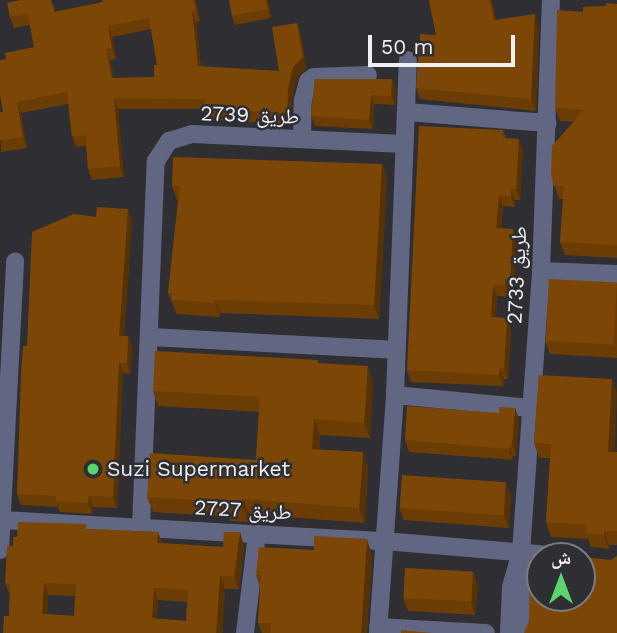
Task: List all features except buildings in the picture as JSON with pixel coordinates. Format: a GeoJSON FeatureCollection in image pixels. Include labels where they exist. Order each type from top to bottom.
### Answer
{"type":"FeatureCollection","features":[{"type":"Feature","properties":{"kind":"street","name":"طريق 2733"},"geometry":{"type":"LineString","coordinates":[[523,633],[525,586],[521,552],[541,271],[551,0]]}},
{"type":"Feature","properties":{"kind":"street"},"geometry":{"type":"LineString","coordinates":[[408,60],[394,349],[395,395],[378,630],[486,633]]}},
{"type":"Feature","properties":{"kind":"street"},"geometry":{"type":"LineString","coordinates":[[302,139],[303,100],[308,81],[314,77],[368,75]]}},
{"type":"Feature","properties":{"kind":"street"},"geometry":{"type":"LineString","coordinates":[[407,111],[548,123]]}},
{"type":"Feature","properties":{"kind":"street","name":"طريق 2739"},"geometry":{"type":"LineString","coordinates":[[141,527],[156,161],[169,141],[192,134],[404,144]]}},
{"type":"Feature","properties":{"kind":"street"},"geometry":{"type":"LineString","coordinates":[[0,550],[15,261]]}},
{"type":"Feature","properties":{"kind":"street"},"geometry":{"type":"LineString","coordinates":[[541,271],[617,274]]}},
{"type":"Feature","properties":{"kind":"street"},"geometry":{"type":"LineString","coordinates":[[150,337],[394,349]]}},
{"type":"Feature","properties":{"kind":"street"},"geometry":{"type":"LineString","coordinates":[[395,395],[531,408]]}},
{"type":"Feature","properties":{"kind":"street","name":"طريق 2727"},"geometry":{"type":"LineString","coordinates":[[2,520],[384,541],[526,552]]}},
{"type":"Feature","properties":{"kind":"street"},"geometry":{"type":"LineString","coordinates":[[245,633],[257,534]]}},
{"type":"Feature","properties":{"kind":"street","name":"طريق 2733"},"geometry":{"type":"LineString","coordinates":[[509,633],[511,587],[521,552]]}},
{"type":"Feature","properties":{"kind":"place","name":"Suzi Supermarket"},"geometry":{"type":"Point","coordinates":[93,469]}}]}
